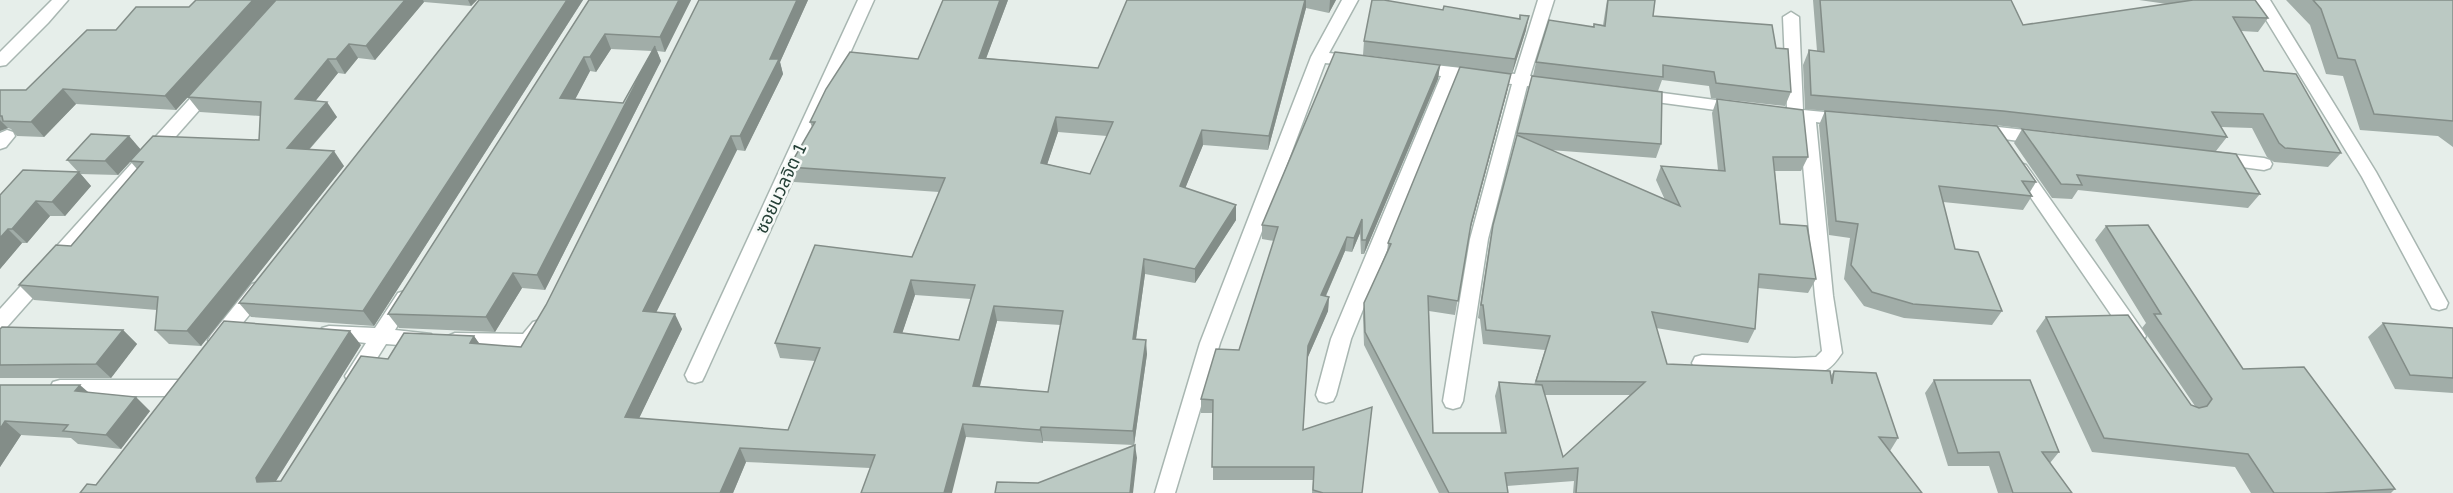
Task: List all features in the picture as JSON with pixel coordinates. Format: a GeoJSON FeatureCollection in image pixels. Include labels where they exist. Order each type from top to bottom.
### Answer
{"type":"FeatureCollection","features":[{"type":"Feature","properties":{"kind":"street"},"geometry":{"type":"LineString","coordinates":[[0,61],[43,20],[60,0]]}},
{"type":"Feature","properties":{"kind":"street","name":"ซอยนวลจิต 1"},"geometry":{"type":"LineString","coordinates":[[695,375],[866,0]]}},
{"type":"Feature","properties":{"kind":"street"},"geometry":{"type":"LineString","coordinates":[[1165,493],[1210,343],[1319,57],[1350,0]]}},
{"type":"Feature","properties":{"kind":"street"},"geometry":{"type":"LineString","coordinates":[[1453,400],[1479,239],[1521,80],[1546,0]]}},
{"type":"Feature","properties":{"kind":"street"},"geometry":{"type":"LineString","coordinates":[[2262,0],[2370,176],[2439,303]]}},
{"type":"Feature","properties":{"kind":"street"},"geometry":{"type":"LineString","coordinates":[[1702,363],[1821,364],[1832,352],[1801,116],[1791,17]]}},
{"type":"Feature","properties":{"kind":"street"},"geometry":{"type":"LineString","coordinates":[[1319,57],[1367,63]]}},
{"type":"Feature","properties":{"kind":"street"},"geometry":{"type":"LineString","coordinates":[[1403,67],[1569,86]]}},
{"type":"Feature","properties":{"kind":"street"},"geometry":{"type":"LineString","coordinates":[[1326,395],[1341,339],[1450,72]]}},
{"type":"Feature","properties":{"kind":"street"},"geometry":{"type":"LineString","coordinates":[[0,322],[221,75]]}},
{"type":"Feature","properties":{"kind":"street"},"geometry":{"type":"LineString","coordinates":[[1628,94],[1866,122]]}},
{"type":"Feature","properties":{"kind":"street"},"geometry":{"type":"LineString","coordinates":[[1960,130],[2054,140]]}},
{"type":"Feature","properties":{"kind":"street"},"geometry":{"type":"LineString","coordinates":[[1995,133],[2149,354]]}},
{"type":"Feature","properties":{"kind":"street"},"geometry":{"type":"LineString","coordinates":[[2205,157],[2264,164]]}},
{"type":"Feature","properties":{"kind":"street"},"geometry":{"type":"LineString","coordinates":[[209,352],[267,279]]}},
{"type":"Feature","properties":{"kind":"street"},"geometry":{"type":"LineString","coordinates":[[343,396],[411,288]]}},
{"type":"Feature","properties":{"kind":"street"},"geometry":{"type":"LineString","coordinates":[[311,332],[525,342],[538,332],[549,310]]}},
{"type":"Feature","properties":{"kind":"street"},"geometry":{"type":"LineString","coordinates":[[230,325],[253,327]]}},
{"type":"Feature","properties":{"kind":"street"},"geometry":{"type":"LineString","coordinates":[[168,405],[195,370]]}},
{"type":"Feature","properties":{"kind":"street"},"geometry":{"type":"LineString","coordinates":[[46,388],[182,388]]}},
{"type":"Feature","properties":{"kind":"building"},"geometry":{"type":"Polygon","coordinates":[[[196,0],[253,0],[165,96],[63,89],[31,122],[3,121],[0,116],[0,90],[26,90],[87,30],[116,30],[136,7],[189,7],[196,0]]]}},
{"type":"Feature","properties":{"kind":"building"},"geometry":{"type":"Polygon","coordinates":[[[276,0],[405,0],[366,46],[349,44],[336,59],[328,59],[295,99],[327,102],[287,148],[334,151],[187,331],[155,330],[158,297],[19,285],[56,245],[71,246],[143,162],[130,161],[153,136],[259,140],[261,102],[188,97],[276,0]]]}},
{"type":"Feature","properties":{"kind":"building"},"geometry":{"type":"Polygon","coordinates":[[[479,0],[567,0],[363,311],[239,303],[479,0]]]}},
{"type":"Feature","properties":{"kind":"building"},"geometry":{"type":"Polygon","coordinates":[[[589,0],[679,0],[660,37],[605,34],[590,57],[584,57],[560,98],[623,103],[655,46],[537,275],[513,273],[486,317],[388,314],[589,0]]]}},
{"type":"Feature","properties":{"kind":"building"},"geometry":{"type":"Polygon","coordinates":[[[699,0],[797,0],[770,59],[779,59],[740,136],[731,136],[643,311],[675,314],[625,417],[788,430],[820,348],[775,343],[815,245],[912,257],[945,178],[789,167],[815,122],[810,122],[826,89],[850,52],[918,59],[943,0],[1000,0],[979,58],[1098,68],[1127,0],[1305,0],[1269,136],[1202,130],[1180,186],[1236,205],[1195,269],[1144,259],[1133,339],[1146,340],[1133,431],[1041,427],[1040,430],[963,424],[944,493],[861,493],[875,455],[740,448],[720,493],[80,493],[87,484],[96,485],[224,321],[350,331],[256,478],[257,482],[281,481],[361,356],[388,359],[404,333],[474,336],[470,343],[521,347],[546,305],[699,0]],[[1056,117],[1041,163],[1090,174],[1113,122],[1056,117]],[[911,280],[894,332],[959,340],[975,285],[911,280]],[[994,306],[973,386],[1048,392],[1063,311],[994,306]]]}},
{"type":"Feature","properties":{"kind":"building"},"geometry":{"type":"Polygon","coordinates":[[[1372,0],[1443,10],[1444,6],[1520,19],[1520,15],[1529,16],[1515,59],[1364,41],[1372,0]]]}},
{"type":"Feature","properties":{"kind":"building"},"geometry":{"type":"Polygon","coordinates":[[[1608,0],[1655,0],[1653,16],[1772,25],[1776,48],[1788,49],[1791,92],[1716,83],[1714,72],[1663,65],[1663,77],[1536,62],[1549,20],[1594,27],[1594,24],[1605,26],[1608,0]]]}},
{"type":"Feature","properties":{"kind":"building"},"geometry":{"type":"Polygon","coordinates":[[[1820,0],[2011,0],[2023,25],[2193,0],[2255,0],[2268,18],[2233,17],[2264,71],[2296,74],[2341,153],[2285,148],[2279,143],[2263,114],[2212,112],[2227,137],[2003,111],[1811,95],[1809,50],[1824,52],[1820,0]]]}},
{"type":"Feature","properties":{"kind":"building"},"geometry":{"type":"Polygon","coordinates":[[[2313,0],[2453,0],[2453,121],[2374,114],[2355,60],[2338,58],[2321,9],[2313,0]]]}},
{"type":"Feature","properties":{"kind":"building"},"geometry":{"type":"Polygon","coordinates":[[[1335,52],[1440,65],[1366,240],[1362,240],[1362,219],[1354,238],[1347,237],[1321,295],[1329,297],[1308,346],[1303,430],[1372,407],[1362,493],[1323,493],[1313,490],[1314,467],[1212,467],[1213,400],[1201,399],[1216,349],[1239,350],[1278,227],[1262,225],[1335,52]]]}},
{"type":"Feature","properties":{"kind":"building"},"geometry":{"type":"Polygon","coordinates":[[[1460,67],[1511,74],[1471,224],[1458,301],[1428,296],[1433,433],[1506,433],[1499,382],[1542,385],[1563,457],[1645,382],[1536,381],[1550,336],[1486,330],[1483,305],[1481,305],[1493,225],[1517,135],[1680,206],[1661,166],[1725,171],[1717,99],[1803,110],[1808,157],[1773,157],[1780,224],[1807,226],[1816,279],[1759,274],[1755,329],[1652,312],[1667,364],[1830,371],[1832,384],[1834,371],[1876,373],[1898,438],[1879,437],[1922,493],[1576,493],[1578,468],[1505,473],[1508,493],[1449,493],[1365,332],[1364,303],[1391,244],[1388,243],[1460,67]]]}},
{"type":"Feature","properties":{"kind":"building"},"geometry":{"type":"Polygon","coordinates":[[[1532,76],[1662,92],[1661,144],[1517,133],[1532,76]]]}},
{"type":"Feature","properties":{"kind":"building"},"geometry":{"type":"Polygon","coordinates":[[[1825,111],[1997,126],[2036,182],[2022,181],[2032,196],[1939,186],[1955,249],[1978,252],[2002,311],[1913,304],[1872,292],[1851,265],[1858,224],[1836,221],[1825,111]]]}},
{"type":"Feature","properties":{"kind":"building"},"geometry":{"type":"Polygon","coordinates":[[[2022,129],[2236,154],[2260,194],[2077,175],[2082,185],[2061,184],[2022,129]]]}},
{"type":"Feature","properties":{"kind":"building"},"geometry":{"type":"Polygon","coordinates":[[[91,134],[129,136],[105,161],[67,160],[91,134]]]}},
{"type":"Feature","properties":{"kind":"building"},"geometry":{"type":"Polygon","coordinates":[[[23,170],[79,172],[52,202],[36,201],[12,229],[8,229],[0,238],[0,195],[23,170]]]}},
{"type":"Feature","properties":{"kind":"building"},"geometry":{"type":"Polygon","coordinates":[[[2148,225],[2243,369],[2304,367],[2395,489],[2274,493],[2248,454],[2104,438],[2046,317],[2128,315],[2191,405],[2199,408],[2207,406],[2212,399],[2154,314],[2161,314],[2106,226],[2148,225]]]}},
{"type":"Feature","properties":{"kind":"building"},"geometry":{"type":"Polygon","coordinates":[[[2383,323],[2453,328],[2453,378],[2410,375],[2383,323]]]}},
{"type":"Feature","properties":{"kind":"building"},"geometry":{"type":"Polygon","coordinates":[[[2,327],[123,330],[96,364],[0,365],[0,329],[2,327]]]}},
{"type":"Feature","properties":{"kind":"building"},"geometry":{"type":"Polygon","coordinates":[[[1934,380],[2030,380],[2059,452],[2042,452],[2072,493],[2013,493],[1999,452],[1958,453],[1934,380]]]}},
{"type":"Feature","properties":{"kind":"building"},"geometry":{"type":"Polygon","coordinates":[[[0,385],[80,385],[75,391],[136,397],[106,435],[63,431],[68,425],[5,421],[0,429],[0,385]]]}},
{"type":"Feature","properties":{"kind":"building"},"geometry":{"type":"Polygon","coordinates":[[[1135,445],[1130,493],[995,493],[997,482],[1038,483],[1135,445]]]}}]}
